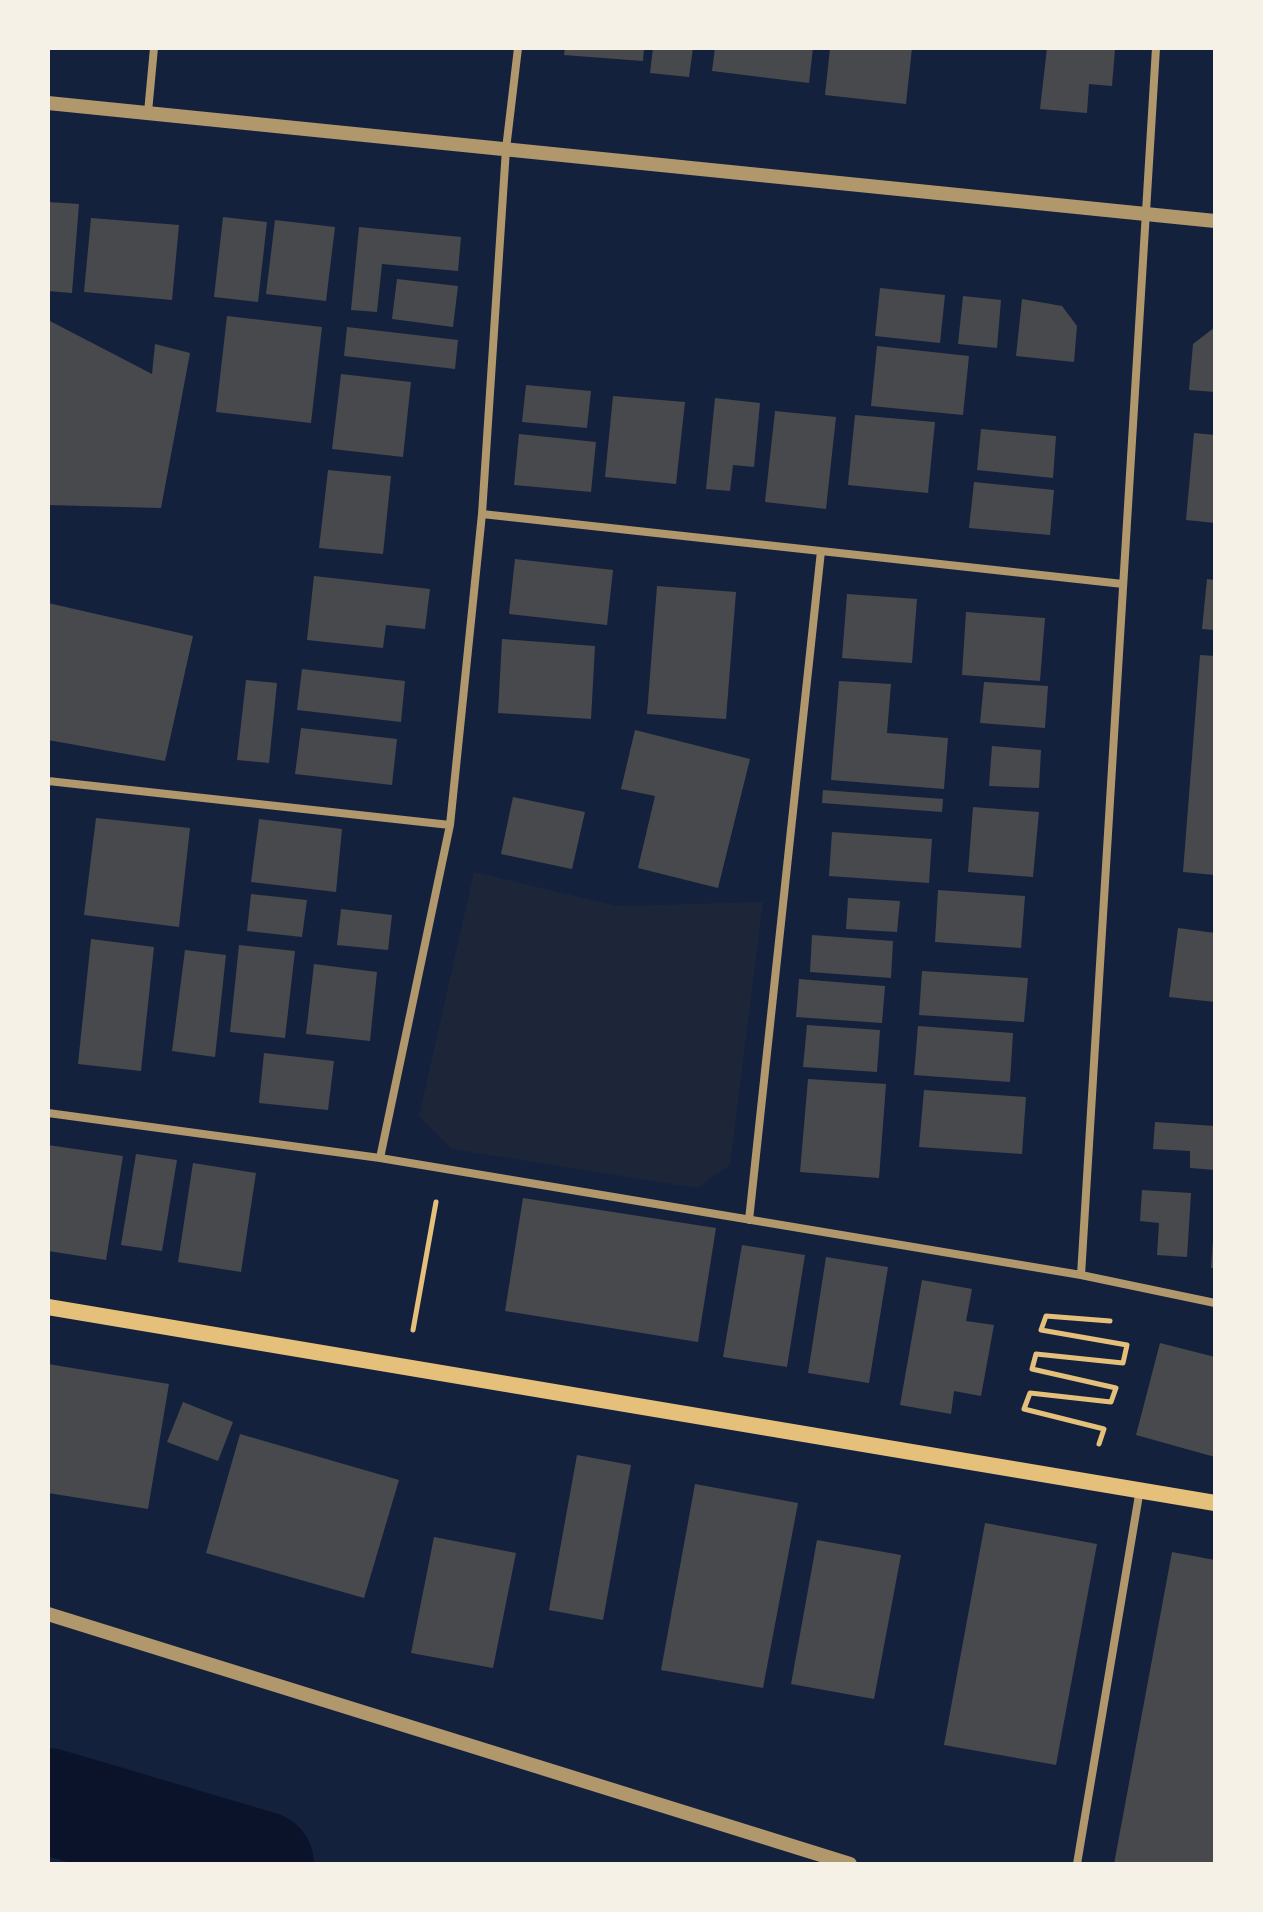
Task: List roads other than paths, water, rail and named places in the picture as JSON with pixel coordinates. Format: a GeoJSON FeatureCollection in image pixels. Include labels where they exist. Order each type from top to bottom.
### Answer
{"type":"FeatureCollection","features":[{"type":"Feature","properties":{"kind":"main road"},"geometry":{"type":"LineString","coordinates":[[48,1307],[1215,1503]]}},
{"type":"Feature","properties":{"kind":"street"},"geometry":{"type":"LineString","coordinates":[[148,112],[154,48]]}},
{"type":"Feature","properties":{"kind":"street"},"geometry":{"type":"LineString","coordinates":[[380,1158],[450,825],[482,514],[506,149],[518,48]]}},
{"type":"Feature","properties":{"kind":"street"},"geometry":{"type":"LineString","coordinates":[[1081,1275],[1156,48]]}},
{"type":"Feature","properties":{"kind":"street"},"geometry":{"type":"LineString","coordinates":[[48,103],[1215,221]]}},
{"type":"Feature","properties":{"kind":"street"},"geometry":{"type":"LineString","coordinates":[[482,514],[1123,584]]}},
{"type":"Feature","properties":{"kind":"street"},"geometry":{"type":"LineString","coordinates":[[749,1220],[821,551]]}},
{"type":"Feature","properties":{"kind":"street"},"geometry":{"type":"LineString","coordinates":[[48,781],[450,825]]}},
{"type":"Feature","properties":{"kind":"street"},"geometry":{"type":"LineString","coordinates":[[48,1113],[380,1158],[1081,1275],[1215,1303]]}},
{"type":"Feature","properties":{"kind":"street"},"geometry":{"type":"LineString","coordinates":[[1077,1864],[1140,1488]]}},
{"type":"Feature","properties":{"kind":"street"},"geometry":{"type":"LineString","coordinates":[[48,1614],[850,1864]]}},
{"type":"Feature","properties":{"kind":"waterway"},"geometry":{"type":"LineString","coordinates":[[48,1801],[261,1864]]}}]}
